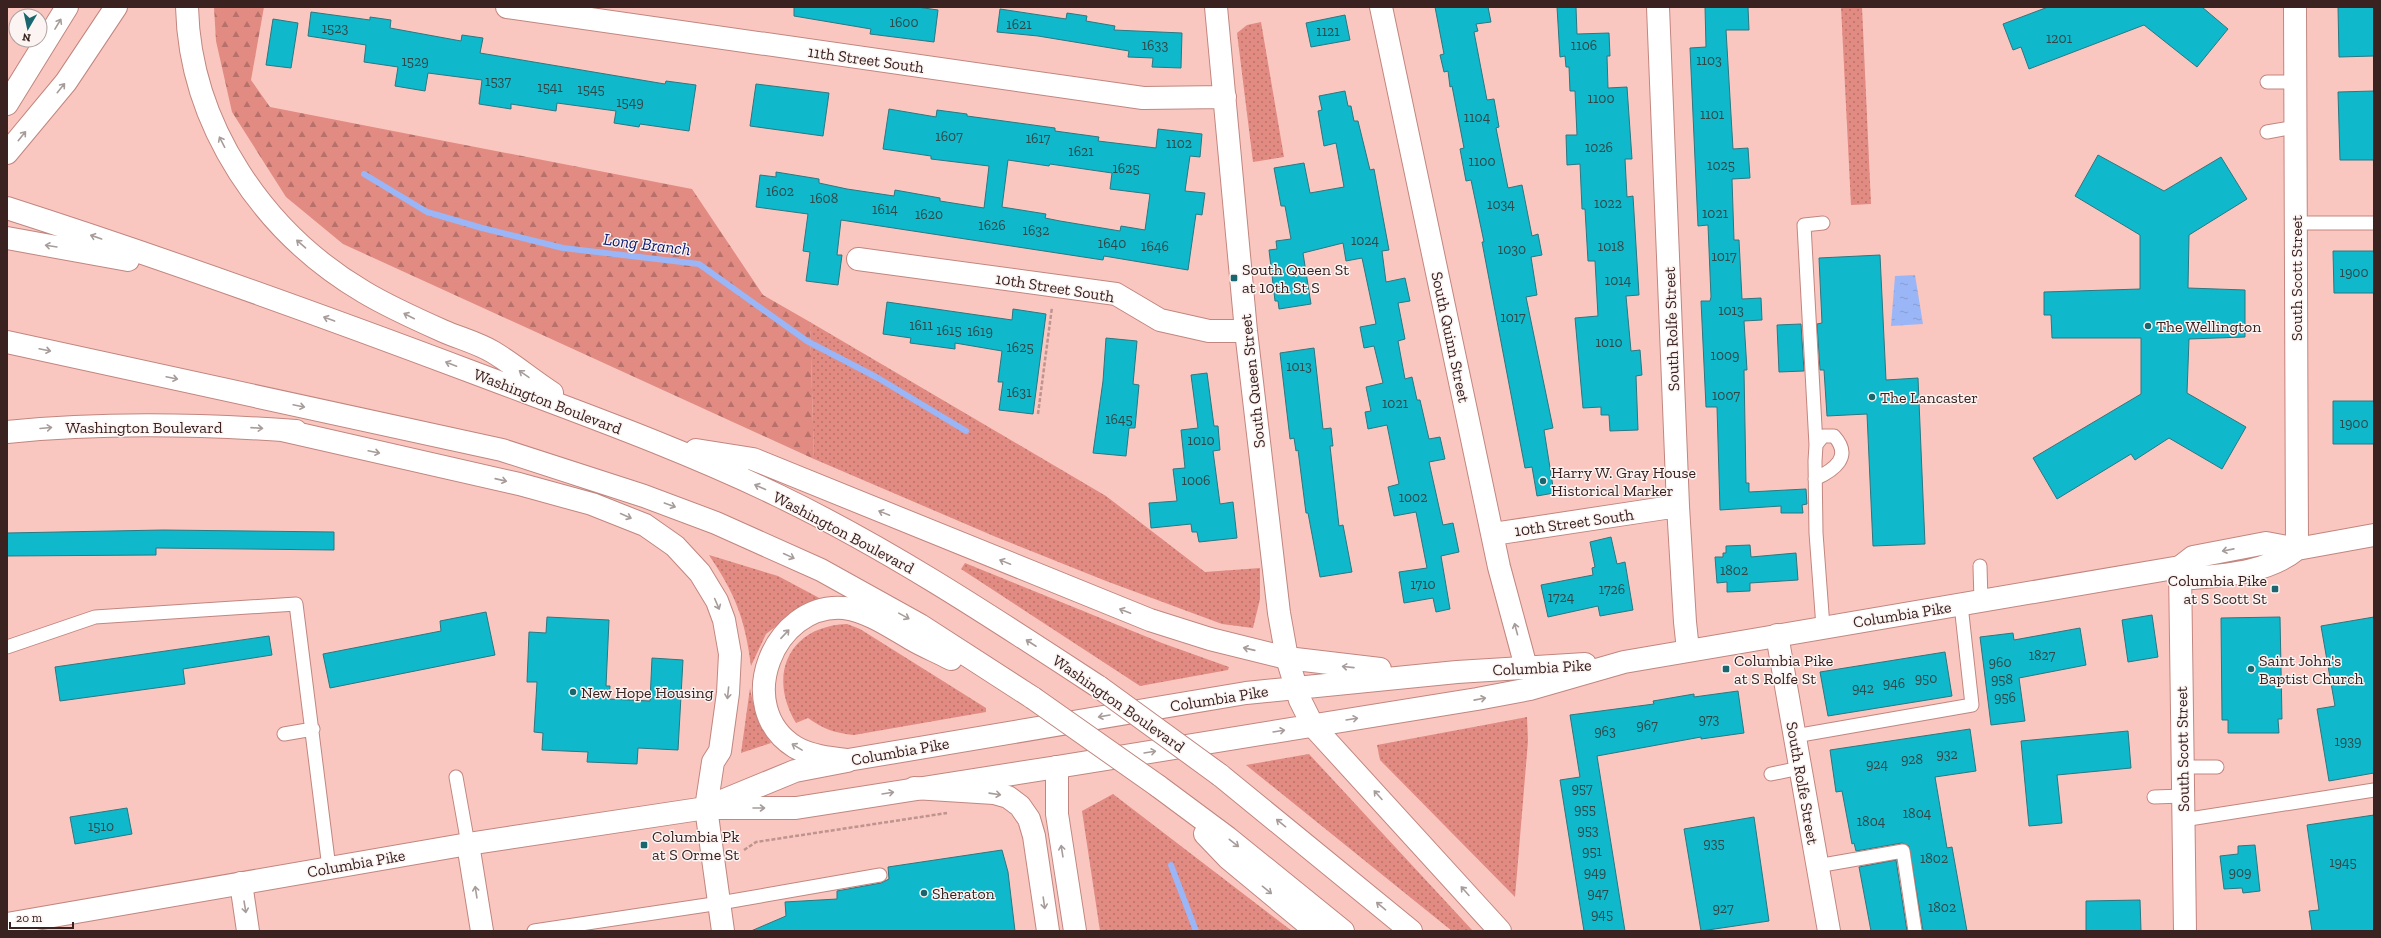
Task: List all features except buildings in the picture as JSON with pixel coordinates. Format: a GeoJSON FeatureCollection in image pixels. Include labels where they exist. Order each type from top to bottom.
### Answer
{"type":"FeatureCollection","features":[{"type":"Feature","properties":{"kind":"main road"},"geometry":{"type":"LineString","coordinates":[[7,104],[67,7]]}},
{"type":"Feature","properties":{"kind":"main road"},"geometry":{"type":"LineString","coordinates":[[7,153],[66,82],[116,7]]}},
{"type":"Feature","properties":{"kind":"main road"},"geometry":{"type":"LineString","coordinates":[[187,7],[193,60],[208,112],[233,163],[247,185],[281,227],[333,270],[364,292],[411,317],[492,351],[579,412]]}},
{"type":"Feature","properties":{"kind":"main road","name":"11th Street South"},"geometry":{"type":"LineString","coordinates":[[507,7],[1143,98],[1225,97]]}},
{"type":"Feature","properties":{"kind":"main road","name":"South Queen Street"},"geometry":{"type":"LineString","coordinates":[[1216,7],[1246,331],[1278,613],[1295,688],[1313,726],[1500,931]]}},
{"type":"Feature","properties":{"kind":"main road","name":"South Quinn Street"},"geometry":{"type":"LineString","coordinates":[[1381,7],[1499,567],[1526,667]]}},
{"type":"Feature","properties":{"kind":"main road","name":"South Rolfe Street"},"geometry":{"type":"LineString","coordinates":[[1658,7],[1678,506],[1688,650]]}},
{"type":"Feature","properties":{"kind":"main road","name":"South Scott Street"},"geometry":{"type":"LineString","coordinates":[[2295,7],[2297,549]]}},
{"type":"Feature","properties":{"kind":"main road"},"geometry":{"type":"LineString","coordinates":[[7,208],[200,273]]}},
{"type":"Feature","properties":{"kind":"main road"},"geometry":{"type":"LineString","coordinates":[[7,238],[200,273]]}},
{"type":"Feature","properties":{"kind":"main road","name":"10th Street South"},"geometry":{"type":"LineString","coordinates":[[858,259],[1116,294],[1160,320],[1209,332],[1246,331]]}},
{"type":"Feature","properties":{"kind":"main road","name":"Washington Boulevard"},"geometry":{"type":"LineString","coordinates":[[200,273],[348,326],[663,445],[780,496],[848,532],[977,608],[1099,687],[1220,775],[1411,931]]}},
{"type":"Feature","properties":{"kind":"main road"},"geometry":{"type":"LineString","coordinates":[[7,342],[502,450],[703,518],[820,570],[920,625],[1033,698],[1158,786],[1234,843],[1343,931]]}},
{"type":"Feature","properties":{"kind":"main road","name":"Washington Boulevard"},"geometry":{"type":"LineString","coordinates":[[7,432],[74,426],[130,424],[203,425],[282,430]]}},
{"type":"Feature","properties":{"kind":"main road"},"geometry":{"type":"LineString","coordinates":[[282,430],[371,436],[438,448],[606,484]]}},
{"type":"Feature","properties":{"kind":"main road"},"geometry":{"type":"LineString","coordinates":[[282,430],[519,484],[592,504],[644,524],[675,546],[700,573],[717,601],[724,620],[730,654],[728,693],[720,751],[713,762],[706,808],[723,931]]}},
{"type":"Feature","properties":{"kind":"main road"},"geometry":{"type":"LineString","coordinates":[[663,445],[754,459],[1150,620],[1210,639],[1287,658],[1368,669],[1457,672]]}},
{"type":"Feature","properties":{"kind":"main road","name":"10th Street South"},"geometry":{"type":"LineString","coordinates":[[1493,534],[1678,506]]}},
{"type":"Feature","properties":{"kind":"main road","name":"Columbia Pike"},"geometry":{"type":"LineString","coordinates":[[7,924],[468,844],[706,808],[796,808],[914,788],[1057,767],[1313,726],[1530,689],[1624,662],[1688,650],[2180,567],[2193,557],[2266,543],[2297,549],[2374,535]]}},
{"type":"Feature","properties":{"kind":"main road","name":"South Scott Street"},"geometry":{"type":"LineString","coordinates":[[2180,567],[2185,931]]}},
{"type":"Feature","properties":{"kind":"main road"},"geometry":{"type":"LineString","coordinates":[[848,760],[825,758],[794,746],[772,722],[765,702],[764,680],[766,670],[769,659],[779,640],[796,623],[819,612],[842,608],[862,613],[914,641],[1033,698]]}},
{"type":"Feature","properties":{"kind":"main road","name":"South Rolfe Street"},"geometry":{"type":"LineString","coordinates":[[1777,635],[1829,931]]}},
{"type":"Feature","properties":{"kind":"main road","name":"Columbia Pike"},"geometry":{"type":"LineString","coordinates":[[706,808],[795,771],[848,760],[1246,693],[1457,672],[1624,662]]}},
{"type":"Feature","properties":{"kind":"main road"},"geometry":{"type":"LineString","coordinates":[[1057,767],[1057,814],[1075,931]]}},
{"type":"Feature","properties":{"kind":"main road"},"geometry":{"type":"LineString","coordinates":[[1158,786],[1228,858],[1316,931]]}},
{"type":"Feature","properties":{"kind":"main road"},"geometry":{"type":"LineString","coordinates":[[914,788],[994,793],[1008,797],[1020,806],[1029,819],[1034,836],[1048,931]]}},
{"type":"Feature","properties":{"kind":"main road"},"geometry":{"type":"LineString","coordinates":[[468,844],[482,931]]}},
{"type":"Feature","properties":{"kind":"main road"},"geometry":{"type":"LineString","coordinates":[[241,883],[248,931]]}},
{"type":"Feature","properties":{"kind":"lane"},"geometry":{"type":"LineString","coordinates":[[2266,82],[2295,82]]}},
{"type":"Feature","properties":{"kind":"lane"},"geometry":{"type":"LineString","coordinates":[[2267,132],[2295,127]]}},
{"type":"Feature","properties":{"kind":"lane"},"geometry":{"type":"LineString","coordinates":[[1823,223],[1804,225],[1816,445],[1816,533],[1823,627]]}},
{"type":"Feature","properties":{"kind":"lane"},"geometry":{"type":"LineString","coordinates":[[2296,223],[2374,223]]}},
{"type":"Feature","properties":{"kind":"lane"},"geometry":{"type":"LineString","coordinates":[[1815,479],[1838,464],[1842,455],[1840,443],[1834,436],[1823,436],[1816,445]]}},
{"type":"Feature","properties":{"kind":"lane"},"geometry":{"type":"LineString","coordinates":[[1795,736],[1972,705],[1971,603],[1980,566]]}},
{"type":"Feature","properties":{"kind":"lane"},"geometry":{"type":"LineString","coordinates":[[7,647],[95,617],[296,604],[313,728],[329,868]]}},
{"type":"Feature","properties":{"kind":"lane"},"geometry":{"type":"LineString","coordinates":[[284,734],[313,728]]}},
{"type":"Feature","properties":{"kind":"lane"},"geometry":{"type":"LineString","coordinates":[[2183,767],[2217,766]]}},
{"type":"Feature","properties":{"kind":"lane"},"geometry":{"type":"LineString","coordinates":[[1771,774],[1800,768]]}},
{"type":"Feature","properties":{"kind":"lane"},"geometry":{"type":"LineString","coordinates":[[456,777],[468,844]]}},
{"type":"Feature","properties":{"kind":"lane"},"geometry":{"type":"LineString","coordinates":[[2183,820],[2374,790]]}},
{"type":"Feature","properties":{"kind":"lane"},"geometry":{"type":"LineString","coordinates":[[2154,797],[2183,796]]}},
{"type":"Feature","properties":{"kind":"lane"},"geometry":{"type":"LineString","coordinates":[[1817,866],[1903,851],[1915,931]]}},
{"type":"Feature","properties":{"kind":"lane"},"geometry":{"type":"LineString","coordinates":[[534,931],[720,903],[880,875]]}},
{"type":"Feature","properties":{"kind":"path"},"geometry":{"type":"LineString","coordinates":[[1038,414],[1053,302]]}},
{"type":"Feature","properties":{"kind":"path"},"geometry":{"type":"LineString","coordinates":[[744,850],[756,842],[950,813]]}},
{"type":"Feature","properties":{"kind":"green space"},"geometry":{"type":"Polygon","coordinates":[[[214,7],[264,7],[251,80],[270,107],[692,189],[763,295],[810,322],[814,459],[343,244],[286,197],[232,112],[216,41],[214,7]]]}},
{"type":"Feature","properties":{"kind":"green space"},"geometry":{"type":"Polygon","coordinates":[[[1841,7],[1862,7],[1871,204],[1851,205],[1841,7]]]}},
{"type":"Feature","properties":{"kind":"green space"},"geometry":{"type":"Polygon","coordinates":[[[1261,22],[1284,157],[1253,162],[1237,33],[1247,25],[1261,22]]]}},
{"type":"Feature","properties":{"kind":"green space"},"geometry":{"type":"Polygon","coordinates":[[[810,322],[1106,496],[1205,572],[1260,568],[1260,599],[1253,628],[1222,624],[1106,581],[996,537],[814,459],[810,322]]]}},
{"type":"Feature","properties":{"kind":"green space"},"geometry":{"type":"Polygon","coordinates":[[[709,555],[778,576],[825,601],[801,607],[766,634],[751,666],[746,634],[738,607],[726,582],[709,555]]]}},
{"type":"Feature","properties":{"kind":"green space"},"geometry":{"type":"Polygon","coordinates":[[[965,563],[1162,643],[1229,667],[1228,670],[1140,686],[961,569],[965,563]]]}},
{"type":"Feature","properties":{"kind":"green space"},"geometry":{"type":"Polygon","coordinates":[[[847,624],[860,629],[986,708],[986,712],[854,735],[830,730],[808,718],[796,723],[787,705],[784,688],[784,671],[789,656],[798,644],[810,634],[827,627],[847,624]]]}},
{"type":"Feature","properties":{"kind":"green space"},"geometry":{"type":"Polygon","coordinates":[[[750,688],[757,717],[771,743],[741,753],[750,688]]]}},
{"type":"Feature","properties":{"kind":"green space"},"geometry":{"type":"Polygon","coordinates":[[[1527,717],[1528,741],[1515,897],[1380,760],[1377,745],[1527,717]]]}},
{"type":"Feature","properties":{"kind":"green space"},"geometry":{"type":"Polygon","coordinates":[[[1309,754],[1473,931],[1452,931],[1246,765],[1309,754]]]}},
{"type":"Feature","properties":{"kind":"green space"},"geometry":{"type":"Polygon","coordinates":[[[1113,794],[1292,931],[1100,931],[1082,811],[1113,794]]]}},
{"type":"Feature","properties":{"kind":"water"},"geometry":{"type":"Polygon","coordinates":[[[1915,275],[1923,324],[1891,326],[1895,276],[1915,275]]]}},
{"type":"Feature","properties":{"kind":"waterway","name":"Long Branch"},"geometry":{"type":"LineString","coordinates":[[364,174],[427,212],[482,228],[563,248],[699,264],[807,341],[878,378],[966,431]]}},
{"type":"Feature","properties":{"kind":"waterway","name":"Long Branch"},"geometry":{"type":"LineString","coordinates":[[1171,865],[1196,931]]}},
{"type":"Feature","properties":{"kind":"place","name":"South Queen St at 10th St S"},"geometry":{"type":"Point","coordinates":[1234,278]}},
{"type":"Feature","properties":{"kind":"place","name":"The Wellington"},"geometry":{"type":"Point","coordinates":[2148,326]}},
{"type":"Feature","properties":{"kind":"place","name":"The Lancaster"},"geometry":{"type":"Point","coordinates":[1872,397]}},
{"type":"Feature","properties":{"kind":"place","name":"Harry W. Gray House Historical Marker"},"geometry":{"type":"Point","coordinates":[1543,481]}},
{"type":"Feature","properties":{"kind":"place","name":"Columbia Pike at S Scott St"},"geometry":{"type":"Point","coordinates":[2275,589]}},
{"type":"Feature","properties":{"kind":"place","name":"Columbia Pike at S Rolfe St"},"geometry":{"type":"Point","coordinates":[1726,669]}},
{"type":"Feature","properties":{"kind":"place","name":"Saint John's Baptist Church"},"geometry":{"type":"Point","coordinates":[2251,669]}},
{"type":"Feature","properties":{"kind":"place","name":"New Hope Housing"},"geometry":{"type":"Point","coordinates":[573,692]}},
{"type":"Feature","properties":{"kind":"place","name":"Columbia Pk at S Orme St"},"geometry":{"type":"Point","coordinates":[644,845]}},
{"type":"Feature","properties":{"kind":"place","name":"Sheraton"},"geometry":{"type":"Point","coordinates":[924,893]}}]}
